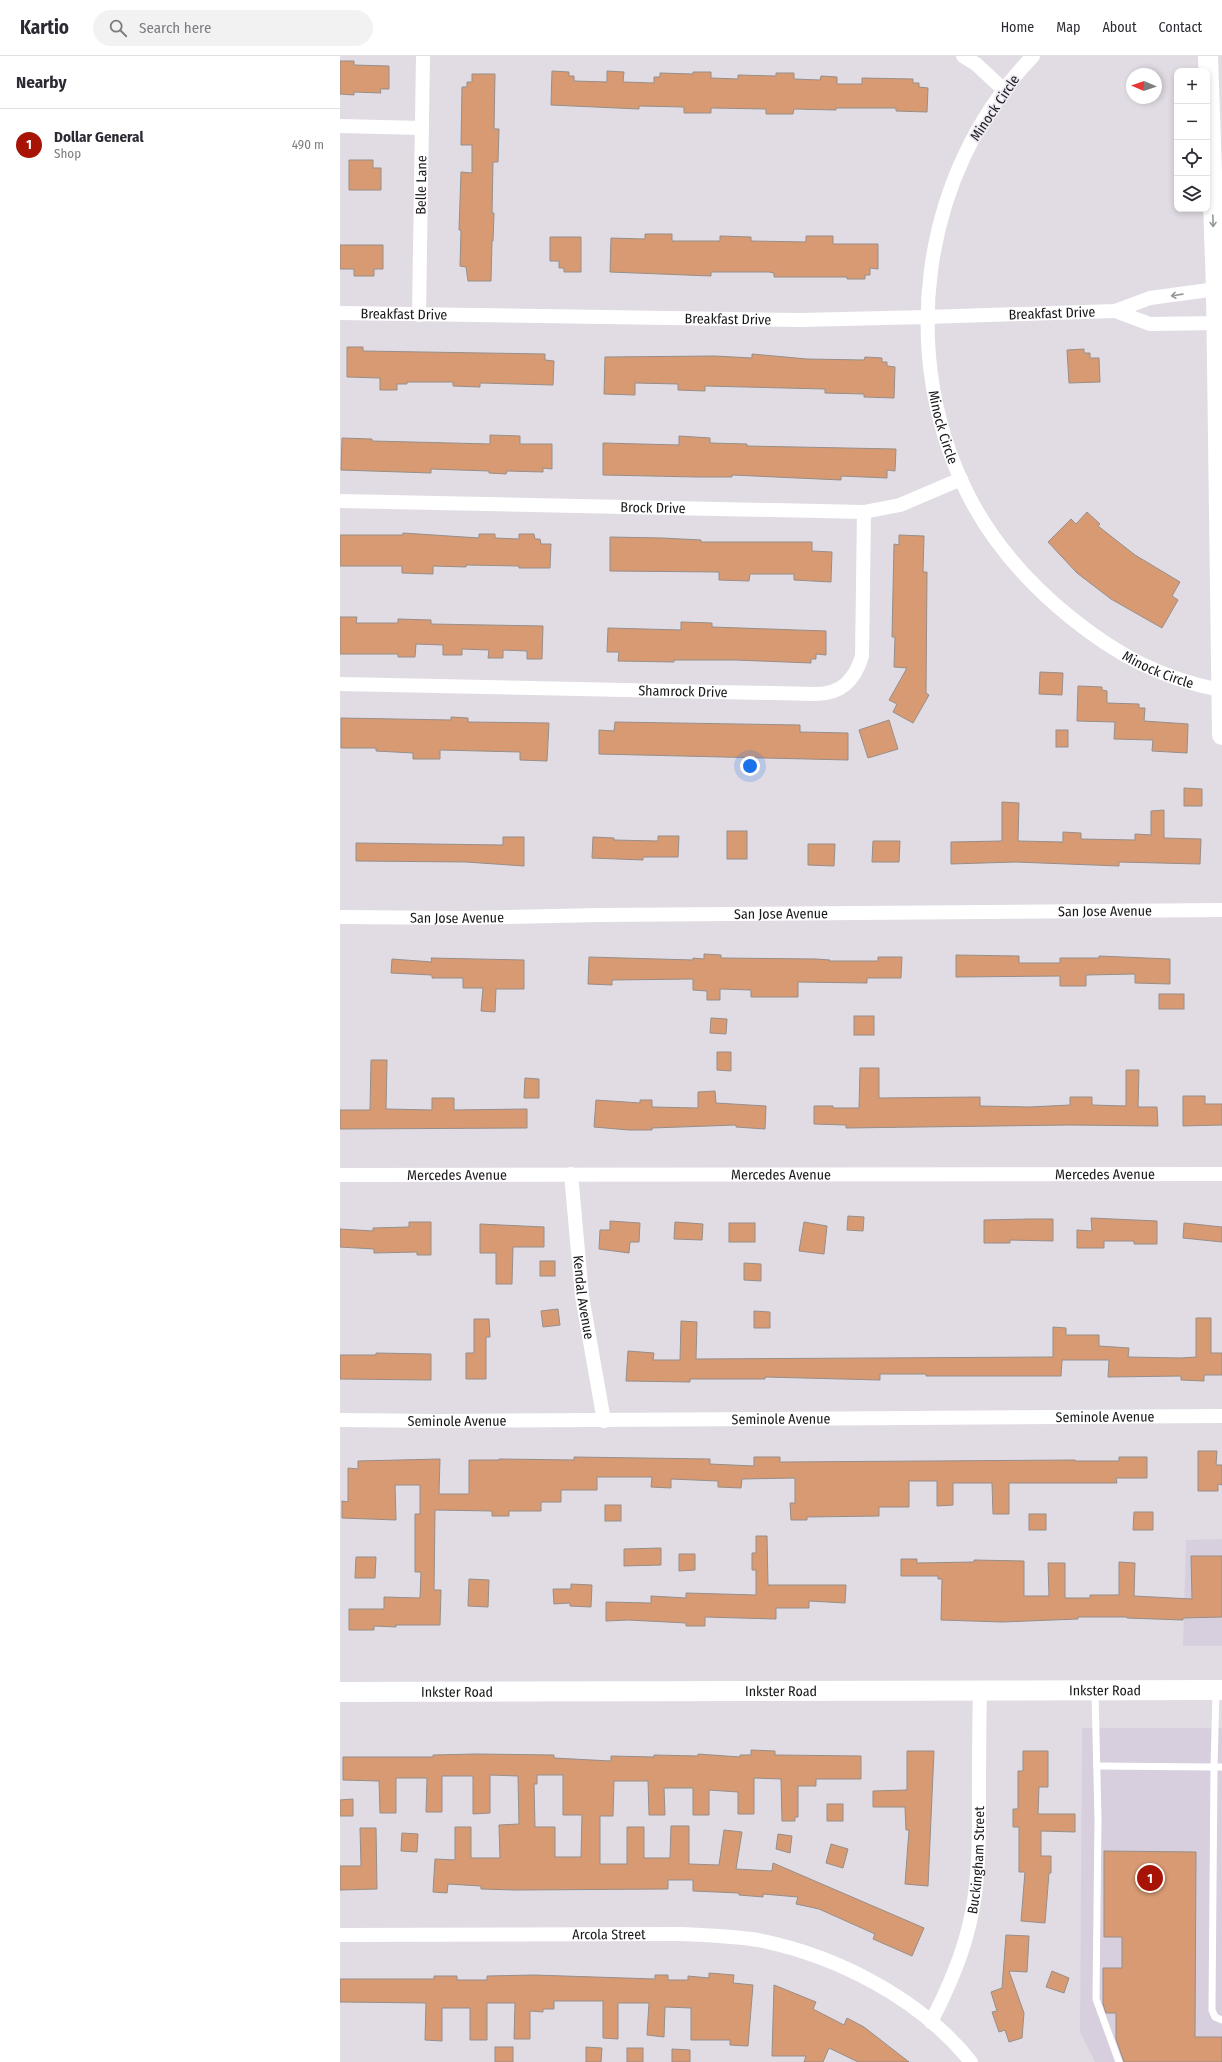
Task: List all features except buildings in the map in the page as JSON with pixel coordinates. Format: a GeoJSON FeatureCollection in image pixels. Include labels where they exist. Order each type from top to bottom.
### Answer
{"type":"FeatureCollection","features":[{"type":"Feature","properties":{"kind":"main road"},"geometry":{"type":"LineString","coordinates":[[1208,56],[1219,293],[1216,323],[1219,367],[1220,690],[1222,735]]}},
{"type":"Feature","properties":{"kind":"main road","name":"Inkster Road"},"geometry":{"type":"LineString","coordinates":[[340,1692],[1219,1690]]}},
{"type":"Feature","properties":{"kind":"street","name":"Belle Lane"},"geometry":{"type":"LineString","coordinates":[[419,315],[423,56]]}},
{"type":"Feature","properties":{"kind":"street"},"geometry":{"type":"LineString","coordinates":[[963,56],[976,64],[1004,90]]}},
{"type":"Feature","properties":{"kind":"street","name":"Minock Circle"},"geometry":{"type":"LineString","coordinates":[[1033,56],[1004,90],[971,142],[949,194],[932,258],[927,317],[929,360],[933,396],[948,447],[960,479],[974,506],[1007,554],[1030,580],[1064,612],[1116,651],[1141,665],[1181,681],[1220,690]]}},
{"type":"Feature","properties":{"kind":"street"},"geometry":{"type":"LineString","coordinates":[[340,126],[422,128]]}},
{"type":"Feature","properties":{"kind":"street","name":"Breakfast Drive"},"geometry":{"type":"LineString","coordinates":[[340,313],[419,315],[578,315],[800,320],[1115,311],[1150,298],[1219,293]]}},
{"type":"Feature","properties":{"kind":"street","name":"Breakfast Drive"},"geometry":{"type":"LineString","coordinates":[[1115,311],[1150,324],[1216,323]]}},
{"type":"Feature","properties":{"kind":"street","name":"Brock Drive"},"geometry":{"type":"LineString","coordinates":[[340,501],[864,512],[900,505],[960,479]]}},
{"type":"Feature","properties":{"kind":"street","name":"Shamrock Drive"},"geometry":{"type":"LineString","coordinates":[[340,684],[825,694],[835,691],[852,678],[862,656],[864,512]]}},
{"type":"Feature","properties":{"kind":"street","name":"San Jose Avenue"},"geometry":{"type":"LineString","coordinates":[[340,917],[462,918],[599,915],[1222,910]]}},
{"type":"Feature","properties":{"kind":"street","name":"Kendal Avenue"},"geometry":{"type":"LineString","coordinates":[[571,1174],[582,1296],[604,1421]]}},
{"type":"Feature","properties":{"kind":"street","name":"Mercedes Avenue"},"geometry":{"type":"LineString","coordinates":[[340,1175],[1222,1174]]}},
{"type":"Feature","properties":{"kind":"street","name":"Seminole Avenue"},"geometry":{"type":"LineString","coordinates":[[340,1420],[604,1421],[1222,1416]]}},
{"type":"Feature","properties":{"kind":"street","name":"Buckingham Street"},"geometry":{"type":"LineString","coordinates":[[931,2022],[948,1989],[960,1958],[976,1893],[979,1852],[980,1690]]}},
{"type":"Feature","properties":{"kind":"street","name":"Arcola Street"},"geometry":{"type":"LineString","coordinates":[[340,1935],[679,1934],[733,1937],[785,1947],[817,1956],[841,1965],[870,1981],[931,2022]]}},
{"type":"Feature","properties":{"kind":"street"},"geometry":{"type":"LineString","coordinates":[[931,2022],[949,2038],[971,2062]]}},
{"type":"Feature","properties":{"kind":"lane"},"geometry":{"type":"LineString","coordinates":[[1095,1690],[1098,1819],[1096,1999],[1119,2062]]}},
{"type":"Feature","properties":{"kind":"lane"},"geometry":{"type":"LineString","coordinates":[[1219,1690],[1214,1767],[1212,2010],[1215,2017],[1222,2020]]}},
{"type":"Feature","properties":{"kind":"lane"},"geometry":{"type":"LineString","coordinates":[[1097,1766],[1222,1767]]}},
{"type":"Feature","properties":{"kind":"shaded area"},"geometry":{"type":"Polygon","coordinates":[[[1222,1539],[1222,1646],[1183,1646],[1186,1540],[1222,1539]]]}},
{"type":"Feature","properties":{"kind":"shaded area"},"geometry":{"type":"Polygon","coordinates":[[[1082,1728],[1222,1728],[1222,2062],[1095,2062],[1080,2032],[1082,1728]]]}},
{"type":"Feature","properties":{"kind":"place","name":"Dollar General"},"geometry":{"type":"Point","coordinates":[1150,1878]}}]}
